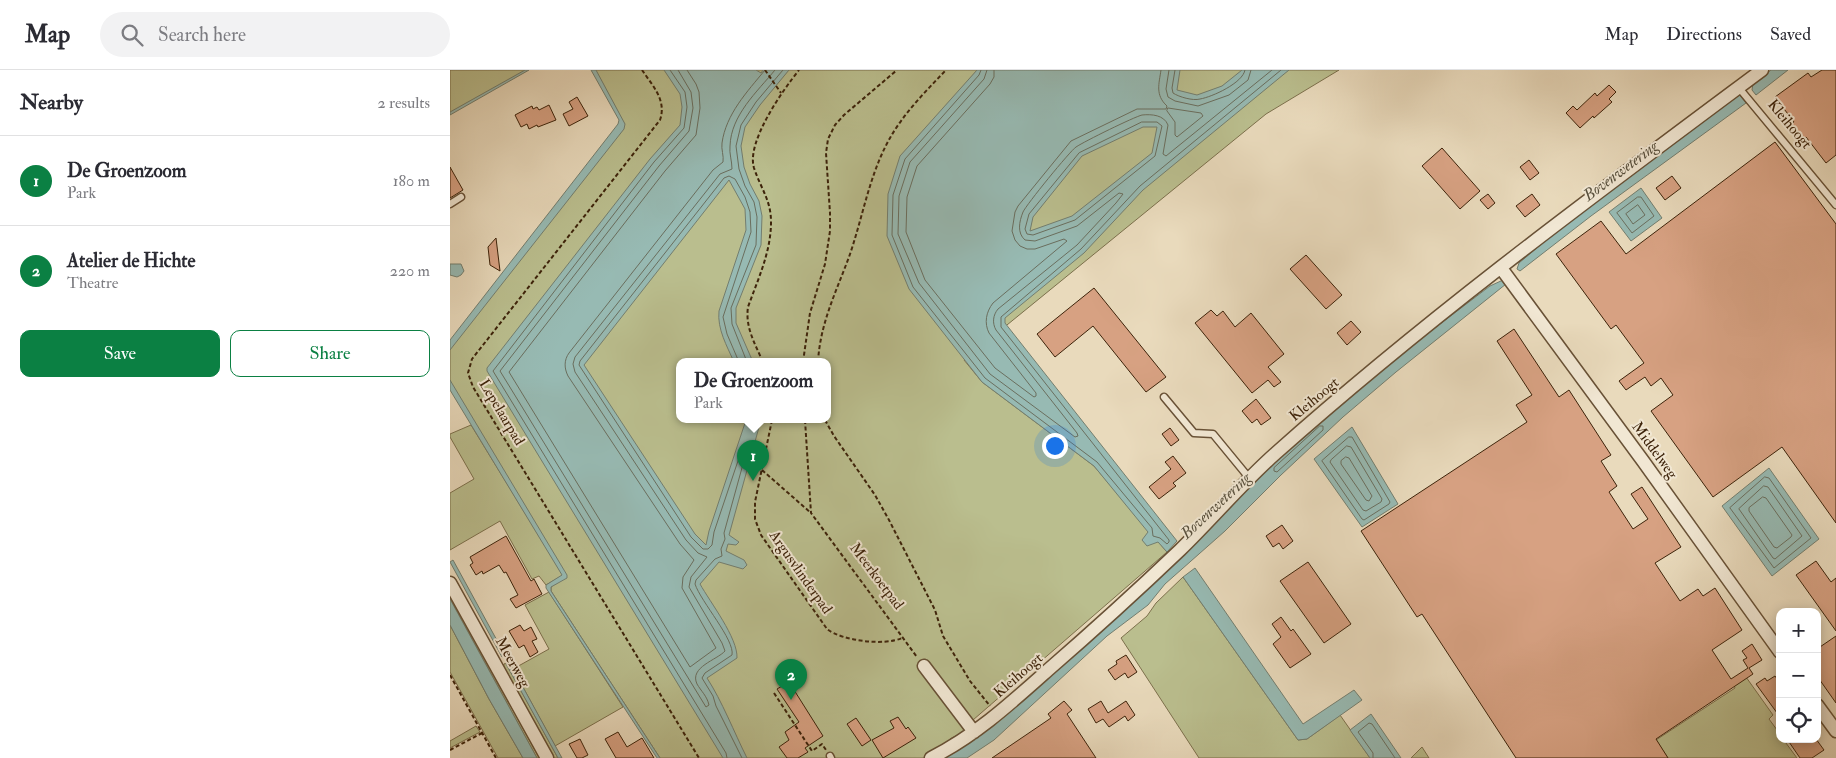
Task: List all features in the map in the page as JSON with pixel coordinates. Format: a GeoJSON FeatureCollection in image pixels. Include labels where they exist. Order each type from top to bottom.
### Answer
{"type":"FeatureCollection","features":[{"type":"Feature","properties":{"kind":"street","name":"Kleihoogt"},"geometry":{"type":"LineString","coordinates":[[931,758],[974,732],[997,714],[1108,619],[1274,455],[1408,341],[1615,179],[1762,70]]}},
{"type":"Feature","properties":{"kind":"street","name":"Middelweg"},"geometry":{"type":"LineString","coordinates":[[1501,268],[1776,646]]}},
{"type":"Feature","properties":{"kind":"street","name":"Meerweg"},"geometry":{"type":"LineString","coordinates":[[450,583],[547,758]]}},
{"type":"Feature","properties":{"kind":"street"},"geometry":{"type":"LineString","coordinates":[[924,666],[974,732]]}},
{"type":"Feature","properties":{"kind":"street"},"geometry":{"type":"LineString","coordinates":[[1821,710],[1836,731]]}},
{"type":"Feature","properties":{"kind":"lane","name":"Kleihoogt"},"geometry":{"type":"LineString","coordinates":[[1739,88],[1836,205]]}},
{"type":"Feature","properties":{"kind":"lane"},"geometry":{"type":"LineString","coordinates":[[450,204],[461,197]]}},
{"type":"Feature","properties":{"kind":"lane"},"geometry":{"type":"LineString","coordinates":[[1164,397],[1194,433],[1213,434],[1250,479]]}},
{"type":"Feature","properties":{"kind":"path","name":"Lepelaarpad"},"geometry":{"type":"LineString","coordinates":[[642,70],[661,100],[663,113],[660,120],[472,359],[468,373],[473,387],[699,758]]}},
{"type":"Feature","properties":{"kind":"path"},"geometry":{"type":"LineString","coordinates":[[765,70],[781,93]]}},
{"type":"Feature","properties":{"kind":"path"},"geometry":{"type":"LineString","coordinates":[[761,358],[747,324],[747,315],[748,306],[771,241],[771,221],[770,205],[754,169],[753,155],[761,133],[781,93],[799,70]]}},
{"type":"Feature","properties":{"kind":"path"},"geometry":{"type":"LineString","coordinates":[[803,358],[808,321],[825,264],[830,231],[826,153],[828,139],[835,125],[844,115],[896,70]]}},
{"type":"Feature","properties":{"kind":"path"},"geometry":{"type":"LineString","coordinates":[[818,358],[824,323],[850,253],[865,199],[882,154],[899,122],[946,70]]}},
{"type":"Feature","properties":{"kind":"path","name":"Argusvlinderpad"},"geometry":{"type":"LineString","coordinates":[[771,423],[755,502],[757,528],[773,554],[827,629],[840,637],[851,639],[890,641],[902,638]]}},
{"type":"Feature","properties":{"kind":"path"},"geometry":{"type":"LineString","coordinates":[[804,423],[811,513]]}},
{"type":"Feature","properties":{"kind":"path"},"geometry":{"type":"LineString","coordinates":[[827,423],[875,495],[889,520],[935,610],[942,636],[970,681],[997,714]]}},
{"type":"Feature","properties":{"kind":"path","name":"Meerkoetpad"},"geometry":{"type":"LineString","coordinates":[[762,470],[811,513],[924,666]]}},
{"type":"Feature","properties":{"kind":"path"},"geometry":{"type":"LineString","coordinates":[[450,675],[496,758]]}},
{"type":"Feature","properties":{"kind":"path"},"geometry":{"type":"LineString","coordinates":[[774,693],[812,750],[822,744],[831,757]]}},
{"type":"Feature","properties":{"kind":"path"},"geometry":{"type":"LineString","coordinates":[[450,750],[482,733]]}},
{"type":"Feature","properties":{"kind":"green space"},"geometry":{"type":"Polygon","coordinates":[[[450,70],[527,70],[450,113],[450,70]]]}},
{"type":"Feature","properties":{"kind":"green space"},"geometry":{"type":"Polygon","coordinates":[[[595,70],[1339,70],[1266,114],[964,360],[982,382],[1094,466],[1167,552],[973,720],[968,715],[961,725],[965,731],[950,739],[934,758],[660,758],[551,591],[551,587],[565,576],[450,386],[450,345],[624,124],[595,70]]]}},
{"type":"Feature","properties":{"kind":"green space"},"geometry":{"type":"Polygon","coordinates":[[[471,425],[563,575],[546,585],[539,576],[532,579],[500,521],[450,550],[450,493],[474,479],[450,434],[471,425]]]}},
{"type":"Feature","properties":{"kind":"green space"},"geometry":{"type":"Polygon","coordinates":[[[1183,577],[1298,740],[1307,739],[1340,715],[1370,758],[1199,758],[1121,638],[1147,616],[1156,603],[1183,577]]]}},
{"type":"Feature","properties":{"kind":"green space"},"geometry":{"type":"Polygon","coordinates":[[[450,590],[543,758],[537,758],[450,599],[450,590]]]}},
{"type":"Feature","properties":{"kind":"green space"},"geometry":{"type":"Polygon","coordinates":[[[549,592],[623,707],[555,746],[513,669],[549,649],[525,605],[549,592]]]}},
{"type":"Feature","properties":{"kind":"green space"},"geometry":{"type":"Polygon","coordinates":[[[450,625],[523,758],[498,758],[450,672],[450,625]]]}},
{"type":"Feature","properties":{"kind":"green space"},"geometry":{"type":"Polygon","coordinates":[[[506,663],[558,758],[551,758],[503,670],[506,663]]]}},
{"type":"Feature","properties":{"kind":"green space"},"geometry":{"type":"Polygon","coordinates":[[[1746,677],[1773,715],[1769,719],[1776,729],[1776,743],[1786,743],[1797,758],[1668,758],[1656,740],[1735,688],[1734,685],[1746,677]]]}},
{"type":"Feature","properties":{"kind":"green space"},"geometry":{"type":"Polygon","coordinates":[[[476,726],[480,732],[450,748],[450,741],[476,726]]]}},
{"type":"Feature","properties":{"kind":"green space"},"geometry":{"type":"Polygon","coordinates":[[[1422,747],[1429,758],[1411,758],[1422,747]]]}},
{"type":"Feature","properties":{"kind":"water"},"geometry":{"type":"Polygon","coordinates":[[[525,70],[529,70],[450,115],[450,112],[525,70]]]}},
{"type":"Feature","properties":{"kind":"water"},"geometry":{"type":"Polygon","coordinates":[[[591,70],[596,70],[625,124],[624,129],[450,350],[450,340],[618,124],[619,120],[591,70]]]}},
{"type":"Feature","properties":{"kind":"water"},"geometry":{"type":"Polygon","coordinates":[[[664,70],[756,70],[761,73],[763,70],[789,70],[760,105],[745,127],[741,146],[744,167],[759,201],[762,216],[761,245],[736,308],[736,323],[751,358],[732,358],[723,337],[719,318],[719,311],[746,230],[745,209],[729,180],[584,365],[695,534],[706,545],[745,423],[760,423],[729,535],[739,542],[736,545],[728,544],[726,551],[744,560],[747,565],[743,569],[719,562],[700,584],[723,620],[733,641],[737,658],[707,678],[747,758],[723,758],[487,371],[487,368],[650,159],[680,125],[682,107],[680,94],[664,70]]]}},
{"type":"Feature","properties":{"kind":"water"},"geometry":{"type":"Polygon","coordinates":[[[977,70],[1180,70],[1177,90],[1197,95],[1222,86],[1242,70],[1289,70],[1143,190],[1084,253],[1005,318],[1005,323],[1177,541],[1167,552],[1158,542],[1147,546],[1142,540],[1148,532],[1094,466],[982,382],[909,289],[887,236],[888,194],[900,156],[977,70]],[[1143,127],[1082,156],[1033,217],[1030,231],[1072,216],[1152,153],[1157,127],[1143,127]]]}},
{"type":"Feature","properties":{"kind":"water"},"geometry":{"type":"Polygon","coordinates":[[[1771,70],[1788,70],[1756,95],[1752,90],[1753,83],[1771,70]]]}},
{"type":"Feature","properties":{"kind":"water"},"geometry":{"type":"Polygon","coordinates":[[[1738,93],[1746,103],[1591,216],[1520,271],[1517,269],[1519,263],[1582,210],[1738,93]]]}},
{"type":"Feature","properties":{"kind":"water"},"geometry":{"type":"Polygon","coordinates":[[[1641,188],[1662,218],[1631,241],[1609,212],[1641,188]]]}},
{"type":"Feature","properties":{"kind":"water"},"geometry":{"type":"Polygon","coordinates":[[[450,264],[461,264],[464,271],[457,277],[450,275],[450,264]]]}},
{"type":"Feature","properties":{"kind":"water"},"geometry":{"type":"Polygon","coordinates":[[[1503,280],[1506,284],[1343,417],[1225,531],[1165,584],[1148,605],[1107,636],[994,740],[967,758],[942,758],[989,729],[1023,701],[1145,588],[1274,460],[1382,368],[1490,286],[1503,280]]]}},
{"type":"Feature","properties":{"kind":"water"},"geometry":{"type":"Polygon","coordinates":[[[450,380],[567,575],[567,578],[551,587],[551,591],[660,758],[657,758],[546,588],[546,585],[562,575],[450,390],[450,380]]]}},
{"type":"Feature","properties":{"kind":"water"},"geometry":{"type":"Polygon","coordinates":[[[1352,427],[1398,504],[1362,527],[1314,459],[1352,427]]]}},
{"type":"Feature","properties":{"kind":"water"},"geometry":{"type":"Polygon","coordinates":[[[1769,468],[1819,539],[1772,576],[1722,506],[1769,468]]]}},
{"type":"Feature","properties":{"kind":"water"},"geometry":{"type":"Polygon","coordinates":[[[453,560],[505,655],[502,657],[450,562],[453,560]]]}},
{"type":"Feature","properties":{"kind":"water"},"geometry":{"type":"Polygon","coordinates":[[[1195,568],[1303,724],[1354,690],[1362,700],[1307,739],[1298,740],[1183,577],[1195,568]]]}},
{"type":"Feature","properties":{"kind":"water"},"geometry":{"type":"Polygon","coordinates":[[[450,599],[537,758],[523,758],[489,699],[450,625],[450,599]]]}},
{"type":"Feature","properties":{"kind":"water"},"geometry":{"type":"Polygon","coordinates":[[[509,662],[562,758],[558,758],[506,664],[509,662]]]}},
{"type":"Feature","properties":{"kind":"water"},"geometry":{"type":"Polygon","coordinates":[[[1371,714],[1401,758],[1370,758],[1350,730],[1371,714]]]}},
{"type":"Feature","properties":{"kind":"building"},"geometry":{"type":"Polygon","coordinates":[[[1822,70],[1836,70],[1836,155],[1826,163],[1806,137],[1802,140],[1791,125],[1794,122],[1775,97],[1808,73],[1811,77],[1822,70]]]}},
{"type":"Feature","properties":{"kind":"building"},"geometry":{"type":"Polygon","coordinates":[[[1609,85],[1616,92],[1609,99],[1612,102],[1580,128],[1566,113],[1573,106],[1577,110],[1595,93],[1597,96],[1609,85]]]}},
{"type":"Feature","properties":{"kind":"building"},"geometry":{"type":"Polygon","coordinates":[[[577,97],[588,116],[569,126],[563,114],[573,109],[569,102],[577,97]]]}},
{"type":"Feature","properties":{"kind":"building"},"geometry":{"type":"Polygon","coordinates":[[[549,105],[556,120],[529,129],[527,124],[521,127],[515,115],[532,106],[533,109],[537,107],[539,110],[549,105]]]}},
{"type":"Feature","properties":{"kind":"building"},"geometry":{"type":"Polygon","coordinates":[[[1775,142],[1836,224],[1836,523],[1782,447],[1713,497],[1651,411],[1673,395],[1661,378],[1651,386],[1645,377],[1626,390],[1619,381],[1644,363],[1616,325],[1611,329],[1556,254],[1601,221],[1626,254],[1775,142]]]}},
{"type":"Feature","properties":{"kind":"building"},"geometry":{"type":"Polygon","coordinates":[[[1442,148],[1480,191],[1460,209],[1422,166],[1442,148]]]}},
{"type":"Feature","properties":{"kind":"building"},"geometry":{"type":"Polygon","coordinates":[[[1529,160],[1539,173],[1530,180],[1520,167],[1529,160]]]}},
{"type":"Feature","properties":{"kind":"building"},"geometry":{"type":"Polygon","coordinates":[[[450,167],[463,190],[450,198],[450,167]]]}},
{"type":"Feature","properties":{"kind":"building"},"geometry":{"type":"Polygon","coordinates":[[[1672,176],[1681,188],[1665,200],[1656,188],[1672,176]]]}},
{"type":"Feature","properties":{"kind":"building"},"geometry":{"type":"Polygon","coordinates":[[[1488,194],[1495,203],[1488,209],[1480,200],[1488,194]]]}},
{"type":"Feature","properties":{"kind":"building"},"geometry":{"type":"Polygon","coordinates":[[[1532,194],[1540,205],[1525,217],[1516,206],[1532,194]]]}},
{"type":"Feature","properties":{"kind":"building"},"geometry":{"type":"Polygon","coordinates":[[[496,238],[500,271],[490,265],[488,247],[496,238]]]}},
{"type":"Feature","properties":{"kind":"building"},"geometry":{"type":"Polygon","coordinates":[[[1306,255],[1342,295],[1326,309],[1290,269],[1306,255]]]}},
{"type":"Feature","properties":{"kind":"building"},"geometry":{"type":"Polygon","coordinates":[[[1094,288],[1166,377],[1146,392],[1093,326],[1055,357],[1037,334],[1094,288]]]}},
{"type":"Feature","properties":{"kind":"building"},"geometry":{"type":"Polygon","coordinates":[[[1211,310],[1217,316],[1223,311],[1235,327],[1251,313],[1284,354],[1268,367],[1281,382],[1274,387],[1268,380],[1252,393],[1195,323],[1211,310]]]}},
{"type":"Feature","properties":{"kind":"building"},"geometry":{"type":"Polygon","coordinates":[[[1351,321],[1361,332],[1347,345],[1337,333],[1351,321]]]}},
{"type":"Feature","properties":{"kind":"building"},"geometry":{"type":"Polygon","coordinates":[[[1514,329],[1559,397],[1569,390],[1611,455],[1601,461],[1617,486],[1609,492],[1633,529],[1648,519],[1631,494],[1642,487],[1681,547],[1655,563],[1680,601],[1698,589],[1703,596],[1715,588],[1742,630],[1712,650],[1731,679],[1748,668],[1743,660],[1747,658],[1742,651],[1752,644],[1762,660],[1749,668],[1753,674],[1656,739],[1668,758],[1516,758],[1422,614],[1417,617],[1361,531],[1527,422],[1516,405],[1532,395],[1497,341],[1514,329]]]}},
{"type":"Feature","properties":{"kind":"building"},"geometry":{"type":"Polygon","coordinates":[[[1256,399],[1271,418],[1261,425],[1257,419],[1252,423],[1242,411],[1256,399]]]}},
{"type":"Feature","properties":{"kind":"building"},"geometry":{"type":"Polygon","coordinates":[[[1170,428],[1179,440],[1171,446],[1162,434],[1170,428]]]}},
{"type":"Feature","properties":{"kind":"building"},"geometry":{"type":"Polygon","coordinates":[[[1173,456],[1186,473],[1173,483],[1176,486],[1159,499],[1149,487],[1171,469],[1165,462],[1173,456]]]}},
{"type":"Feature","properties":{"kind":"building"},"geometry":{"type":"Polygon","coordinates":[[[1282,525],[1293,541],[1283,549],[1279,543],[1273,547],[1266,536],[1282,525]]]}},
{"type":"Feature","properties":{"kind":"building"},"geometry":{"type":"Polygon","coordinates":[[[506,536],[531,581],[534,579],[542,594],[516,608],[510,599],[518,595],[506,572],[504,573],[499,565],[483,574],[482,571],[476,575],[470,565],[473,563],[470,557],[506,536]]]}},
{"type":"Feature","properties":{"kind":"building"},"geometry":{"type":"Polygon","coordinates":[[[1816,561],[1831,582],[1836,578],[1836,631],[1821,608],[1796,575],[1816,561]]]}},
{"type":"Feature","properties":{"kind":"building"},"geometry":{"type":"Polygon","coordinates":[[[1308,562],[1351,624],[1324,643],[1280,581],[1308,562]]]}},
{"type":"Feature","properties":{"kind":"building"},"geometry":{"type":"Polygon","coordinates":[[[1281,617],[1291,631],[1293,629],[1311,654],[1290,668],[1273,644],[1281,637],[1272,624],[1281,617]]]}},
{"type":"Feature","properties":{"kind":"building"},"geometry":{"type":"Polygon","coordinates":[[[520,625],[524,631],[531,627],[537,639],[532,641],[538,652],[530,657],[524,645],[519,648],[509,631],[520,625]]]}},
{"type":"Feature","properties":{"kind":"building"},"geometry":{"type":"Polygon","coordinates":[[[1836,636],[1836,703],[1821,682],[1821,646],[1836,636]]]}},
{"type":"Feature","properties":{"kind":"building"},"geometry":{"type":"Polygon","coordinates":[[[1126,655],[1137,672],[1128,678],[1125,673],[1115,680],[1108,670],[1117,664],[1116,661],[1126,655]]]}},
{"type":"Feature","properties":{"kind":"building"},"geometry":{"type":"Polygon","coordinates":[[[1775,676],[1776,677],[1776,712],[1756,684],[1765,678],[1767,681],[1775,676]]]}},
{"type":"Feature","properties":{"kind":"building"},"geometry":{"type":"Polygon","coordinates":[[[789,682],[823,736],[805,748],[808,752],[798,758],[787,758],[779,747],[789,740],[785,732],[799,722],[777,689],[789,682]]]}},
{"type":"Feature","properties":{"kind":"building"},"geometry":{"type":"Polygon","coordinates":[[[1064,701],[1072,710],[1067,714],[1096,758],[992,758],[1051,718],[1048,714],[1064,701]]]}},
{"type":"Feature","properties":{"kind":"building"},"geometry":{"type":"Polygon","coordinates":[[[1101,701],[1108,713],[1126,701],[1135,715],[1128,721],[1125,716],[1109,727],[1103,719],[1096,723],[1088,709],[1101,701]]]}},
{"type":"Feature","properties":{"kind":"building"},"geometry":{"type":"Polygon","coordinates":[[[898,717],[906,729],[908,727],[916,738],[883,758],[872,740],[894,728],[890,721],[898,717]]]}},
{"type":"Feature","properties":{"kind":"building"},"geometry":{"type":"Polygon","coordinates":[[[856,718],[871,740],[862,746],[847,724],[856,718]]]}},
{"type":"Feature","properties":{"kind":"building"},"geometry":{"type":"Polygon","coordinates":[[[618,732],[627,747],[642,738],[654,758],[616,758],[605,739],[618,732]]]}},
{"type":"Feature","properties":{"kind":"building"},"geometry":{"type":"Polygon","coordinates":[[[580,739],[588,755],[577,758],[569,744],[580,739]]]}},
{"type":"Feature","properties":{"kind":"building"},"geometry":{"type":"Polygon","coordinates":[[[1790,743],[1819,743],[1824,750],[1812,758],[1800,758],[1790,743]]]}},
{"type":"Feature","properties":{"kind":"place","name":"De Groenzoom"},"geometry":{"type":"Point","coordinates":[753,481]}},
{"type":"Feature","properties":{"kind":"place","name":"Atelier de Hichte"},"geometry":{"type":"Point","coordinates":[791,700]}},
{"type":"Feature","properties":{"kind":"water label","name":"Bovenwetering"},"geometry":{"type":"Point","coordinates":[1620,170]}},
{"type":"Feature","properties":{"kind":"water label","name":"Bovenwetering"},"geometry":{"type":"Point","coordinates":[1215,505]}}]}
